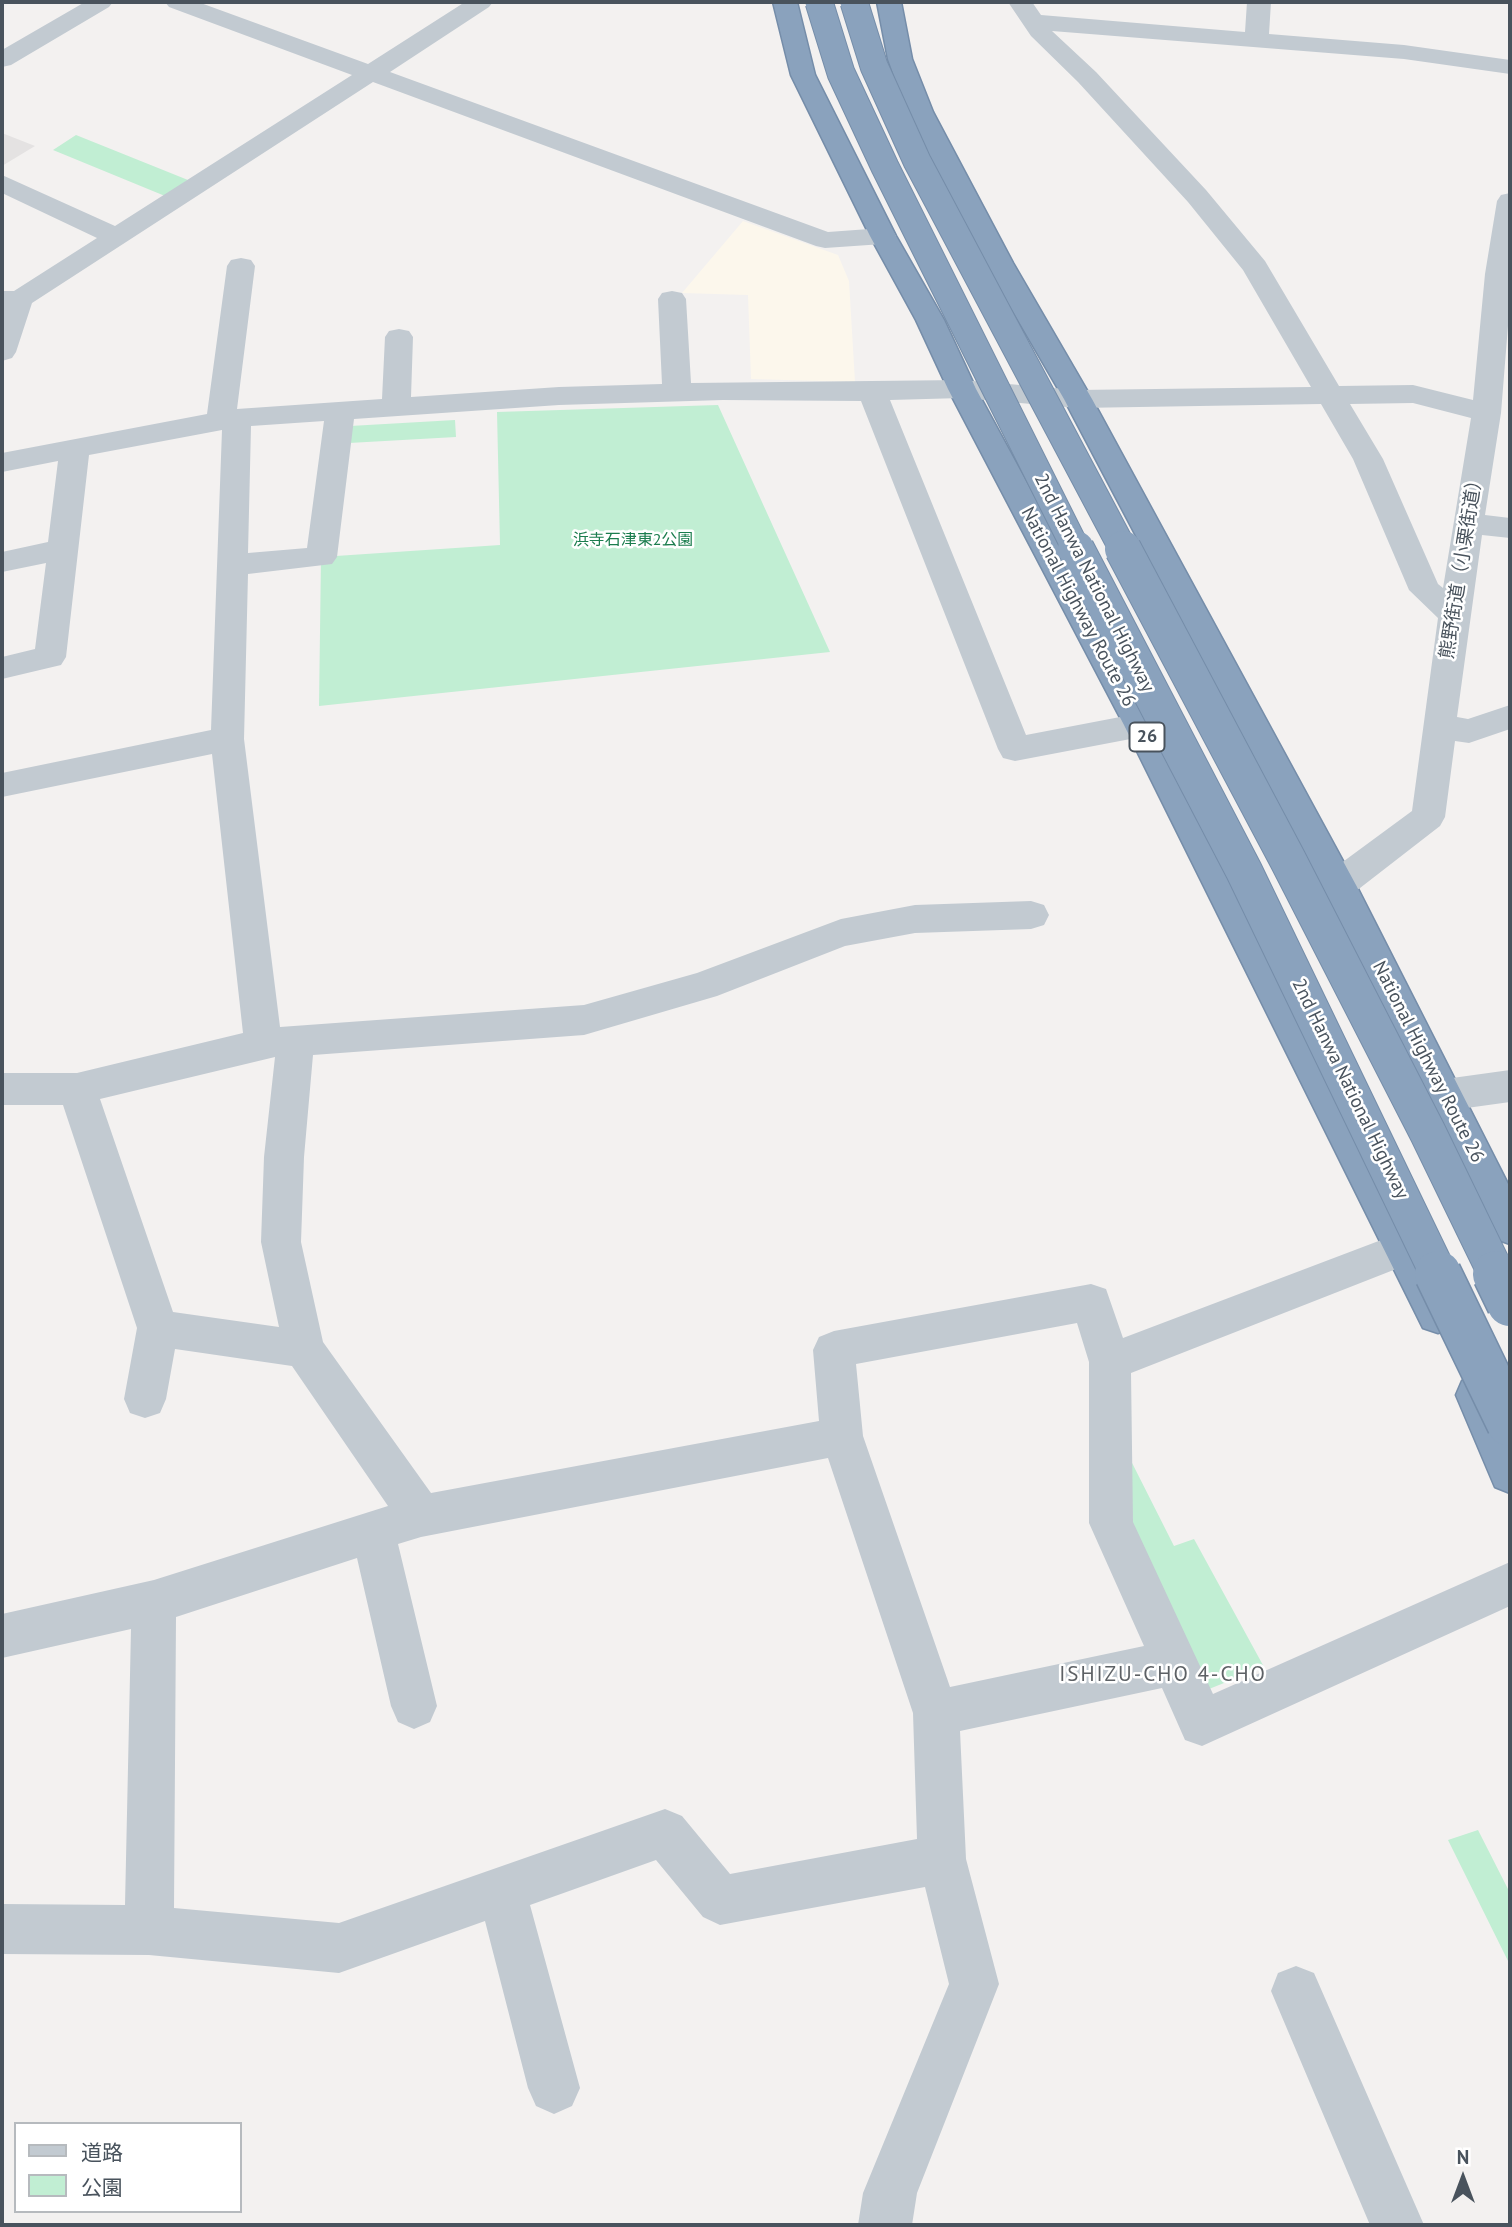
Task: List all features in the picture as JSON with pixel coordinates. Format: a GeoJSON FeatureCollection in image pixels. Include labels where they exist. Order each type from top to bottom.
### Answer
{"type":"FeatureCollection","features":[{"type":"Feature","properties":{"kind":"highway","name":"National Highway Route 26"},"geometry":{"type":"LineString","coordinates":[[785,2],[803,75],[883,236],[930,320],[962,389],[1141,725],[1469,1377],[1510,1473]]}},
{"type":"Feature","properties":{"kind":"highway","name":"2nd Hanwa National Highway"},"geometry":{"type":"LineString","coordinates":[[819,2],[841,73],[891,180],[1075,548],[1244,871],[1510,1423]]}},
{"type":"Feature","properties":{"kind":"highway","name":"2nd Hanwa National Highway"},"geometry":{"type":"LineString","coordinates":[[854,2],[874,66],[917,161],[1294,872],[1428,1133],[1510,1303]]}},
{"type":"Feature","properties":{"kind":"highway","name":"National Highway Route 26"},"geometry":{"type":"LineString","coordinates":[[889,2],[900,59],[920,112],[999,263],[1077,399],[1338,885],[1510,1227]]}},
{"type":"Feature","properties":{"kind":"street"},"geometry":{"type":"LineString","coordinates":[[2,60],[101,2]]}},
{"type":"Feature","properties":{"kind":"street"},"geometry":{"type":"LineString","coordinates":[[177,2],[825,240],[883,236]]}},
{"type":"Feature","properties":{"kind":"street"},"geometry":{"type":"LineString","coordinates":[[2,352],[11,299],[117,237],[481,2]]}},
{"type":"Feature","properties":{"kind":"street"},"geometry":{"type":"LineString","coordinates":[[1257,39],[1259,2]]}},
{"type":"Feature","properties":{"kind":"street"},"geometry":{"type":"LineString","coordinates":[[1027,12],[1257,39],[1404,52],[1510,67]]}},
{"type":"Feature","properties":{"kind":"street"},"geometry":{"type":"LineString","coordinates":[[1027,12],[1197,196],[1255,267],[1368,459],[1424,590],[1454,615]]}},
{"type":"Feature","properties":{"kind":"street"},"geometry":{"type":"LineString","coordinates":[[2,183],[23,205],[117,237]]}},
{"type":"Feature","properties":{"kind":"street","name":"熊野街道（小栗街道）"},"geometry":{"type":"LineString","coordinates":[[1338,885],[1429,817],[1454,615],[1486,414],[1510,201]]}},
{"type":"Feature","properties":{"kind":"street"},"geometry":{"type":"LineString","coordinates":[[241,266],[229,419],[233,565],[227,739],[279,1043],[284,1157],[281,1242],[304,1349],[421,1516]]}},
{"type":"Feature","properties":{"kind":"street"},"geometry":{"type":"LineString","coordinates":[[673,299],[677,393]]}},
{"type":"Feature","properties":{"kind":"street"},"geometry":{"type":"LineString","coordinates":[[396,407],[400,337]]}},
{"type":"Feature","properties":{"kind":"street"},"geometry":{"type":"LineString","coordinates":[[2,462],[229,419],[559,396],[962,389],[1077,399],[1328,393],[1413,394],[1486,414]]}},
{"type":"Feature","properties":{"kind":"street"},"geometry":{"type":"LineString","coordinates":[[872,392],[1015,749],[1141,725]]}},
{"type":"Feature","properties":{"kind":"street"},"geometry":{"type":"LineString","coordinates":[[233,565],[321,558],[340,411]]}},
{"type":"Feature","properties":{"kind":"street"},"geometry":{"type":"LineString","coordinates":[[2,668],[50,657],[75,447]]}},
{"type":"Feature","properties":{"kind":"street"},"geometry":{"type":"LineString","coordinates":[[1478,464],[1510,462]]}},
{"type":"Feature","properties":{"kind":"street"},"geometry":{"type":"LineString","coordinates":[[1469,523],[1510,528]]}},
{"type":"Feature","properties":{"kind":"street"},"geometry":{"type":"LineString","coordinates":[[2,562],[62,549]]}},
{"type":"Feature","properties":{"kind":"street"},"geometry":{"type":"LineString","coordinates":[[1439,727],[1469,731],[1510,718]]}},
{"type":"Feature","properties":{"kind":"street"},"geometry":{"type":"LineString","coordinates":[[2,785],[227,739]]}},
{"type":"Feature","properties":{"kind":"street"},"geometry":{"type":"LineString","coordinates":[[3,1096],[77,1089],[279,1043],[584,1020],[704,986],[841,933],[915,919],[1031,915]]}},
{"type":"Feature","properties":{"kind":"street"},"geometry":{"type":"LineString","coordinates":[[1445,1095],[1510,1086]]}},
{"type":"Feature","properties":{"kind":"street"},"geometry":{"type":"LineString","coordinates":[[77,1089],[158,1328],[145,1399]]}},
{"type":"Feature","properties":{"kind":"street"},"geometry":{"type":"LineString","coordinates":[[1110,1362],[1405,1248]]}},
{"type":"Feature","properties":{"kind":"street"},"geometry":{"type":"LineString","coordinates":[[885,2225],[890,2193],[974,1984],[942,1859],[936,1713],[842,1436],[834,1350],[1091,1302],[1110,1362],[1111,1523],[1172,1663],[1202,1723],[1510,1584]]}},
{"type":"Feature","properties":{"kind":"street"},"geometry":{"type":"LineString","coordinates":[[158,1328],[304,1349]]}},
{"type":"Feature","properties":{"kind":"street"},"geometry":{"type":"LineString","coordinates":[[2,1636],[154,1602],[421,1516],[842,1436]]}},
{"type":"Feature","properties":{"kind":"street"},"geometry":{"type":"LineString","coordinates":[[373,1532],[414,1706]]}},
{"type":"Feature","properties":{"kind":"street"},"geometry":{"type":"LineString","coordinates":[[149,1930],[154,1602]]}},
{"type":"Feature","properties":{"kind":"street"},"geometry":{"type":"LineString","coordinates":[[936,1713],[1172,1663]]}},
{"type":"Feature","properties":{"kind":"street"},"geometry":{"type":"LineString","coordinates":[[2,1929],[149,1930],[339,1948],[665,1833],[719,1900],[942,1859]]}},
{"type":"Feature","properties":{"kind":"street"},"geometry":{"type":"LineString","coordinates":[[502,1891],[554,2088]]}},
{"type":"Feature","properties":{"kind":"street"},"geometry":{"type":"LineString","coordinates":[[1296,1990],[1397,2225]]}},
{"type":"Feature","properties":{"kind":"shaded area"},"geometry":{"type":"Polygon","coordinates":[[[2,133],[35,146],[2,166],[2,133]]]}},
{"type":"Feature","properties":{"kind":"shaded area"},"geometry":{"type":"Polygon","coordinates":[[[743,221],[838,255],[849,281],[855,382],[751,379],[748,295],[682,293],[743,221]]]}},
{"type":"Feature","properties":{"kind":"green space"},"geometry":{"type":"Polygon","coordinates":[[[76,135],[188,180],[165,196],[53,150],[76,135]]]}},
{"type":"Feature","properties":{"kind":"green space","name":"浜寺石津東2公園"},"geometry":{"type":"Polygon","coordinates":[[[718,405],[830,652],[319,706],[321,557],[500,545],[497,412],[718,405]]]}},
{"type":"Feature","properties":{"kind":"green space"},"geometry":{"type":"Polygon","coordinates":[[[455,420],[456,437],[349,443],[350,426],[455,420]]]}},
{"type":"Feature","properties":{"kind":"green space"},"geometry":{"type":"Polygon","coordinates":[[[1125,1449],[1174,1546],[1194,1539],[1264,1667],[1209,1689],[1136,1552],[1125,1449]]]}},
{"type":"Feature","properties":{"kind":"green space"},"geometry":{"type":"Polygon","coordinates":[[[1478,1830],[1510,1893],[1510,1965],[1448,1840],[1478,1830]]]}},
{"type":"Feature","properties":{"kind":"district","name":"ISHIZU-CHO 4-CHO"},"geometry":{"type":"Point","coordinates":[1163,1675]}}]}
